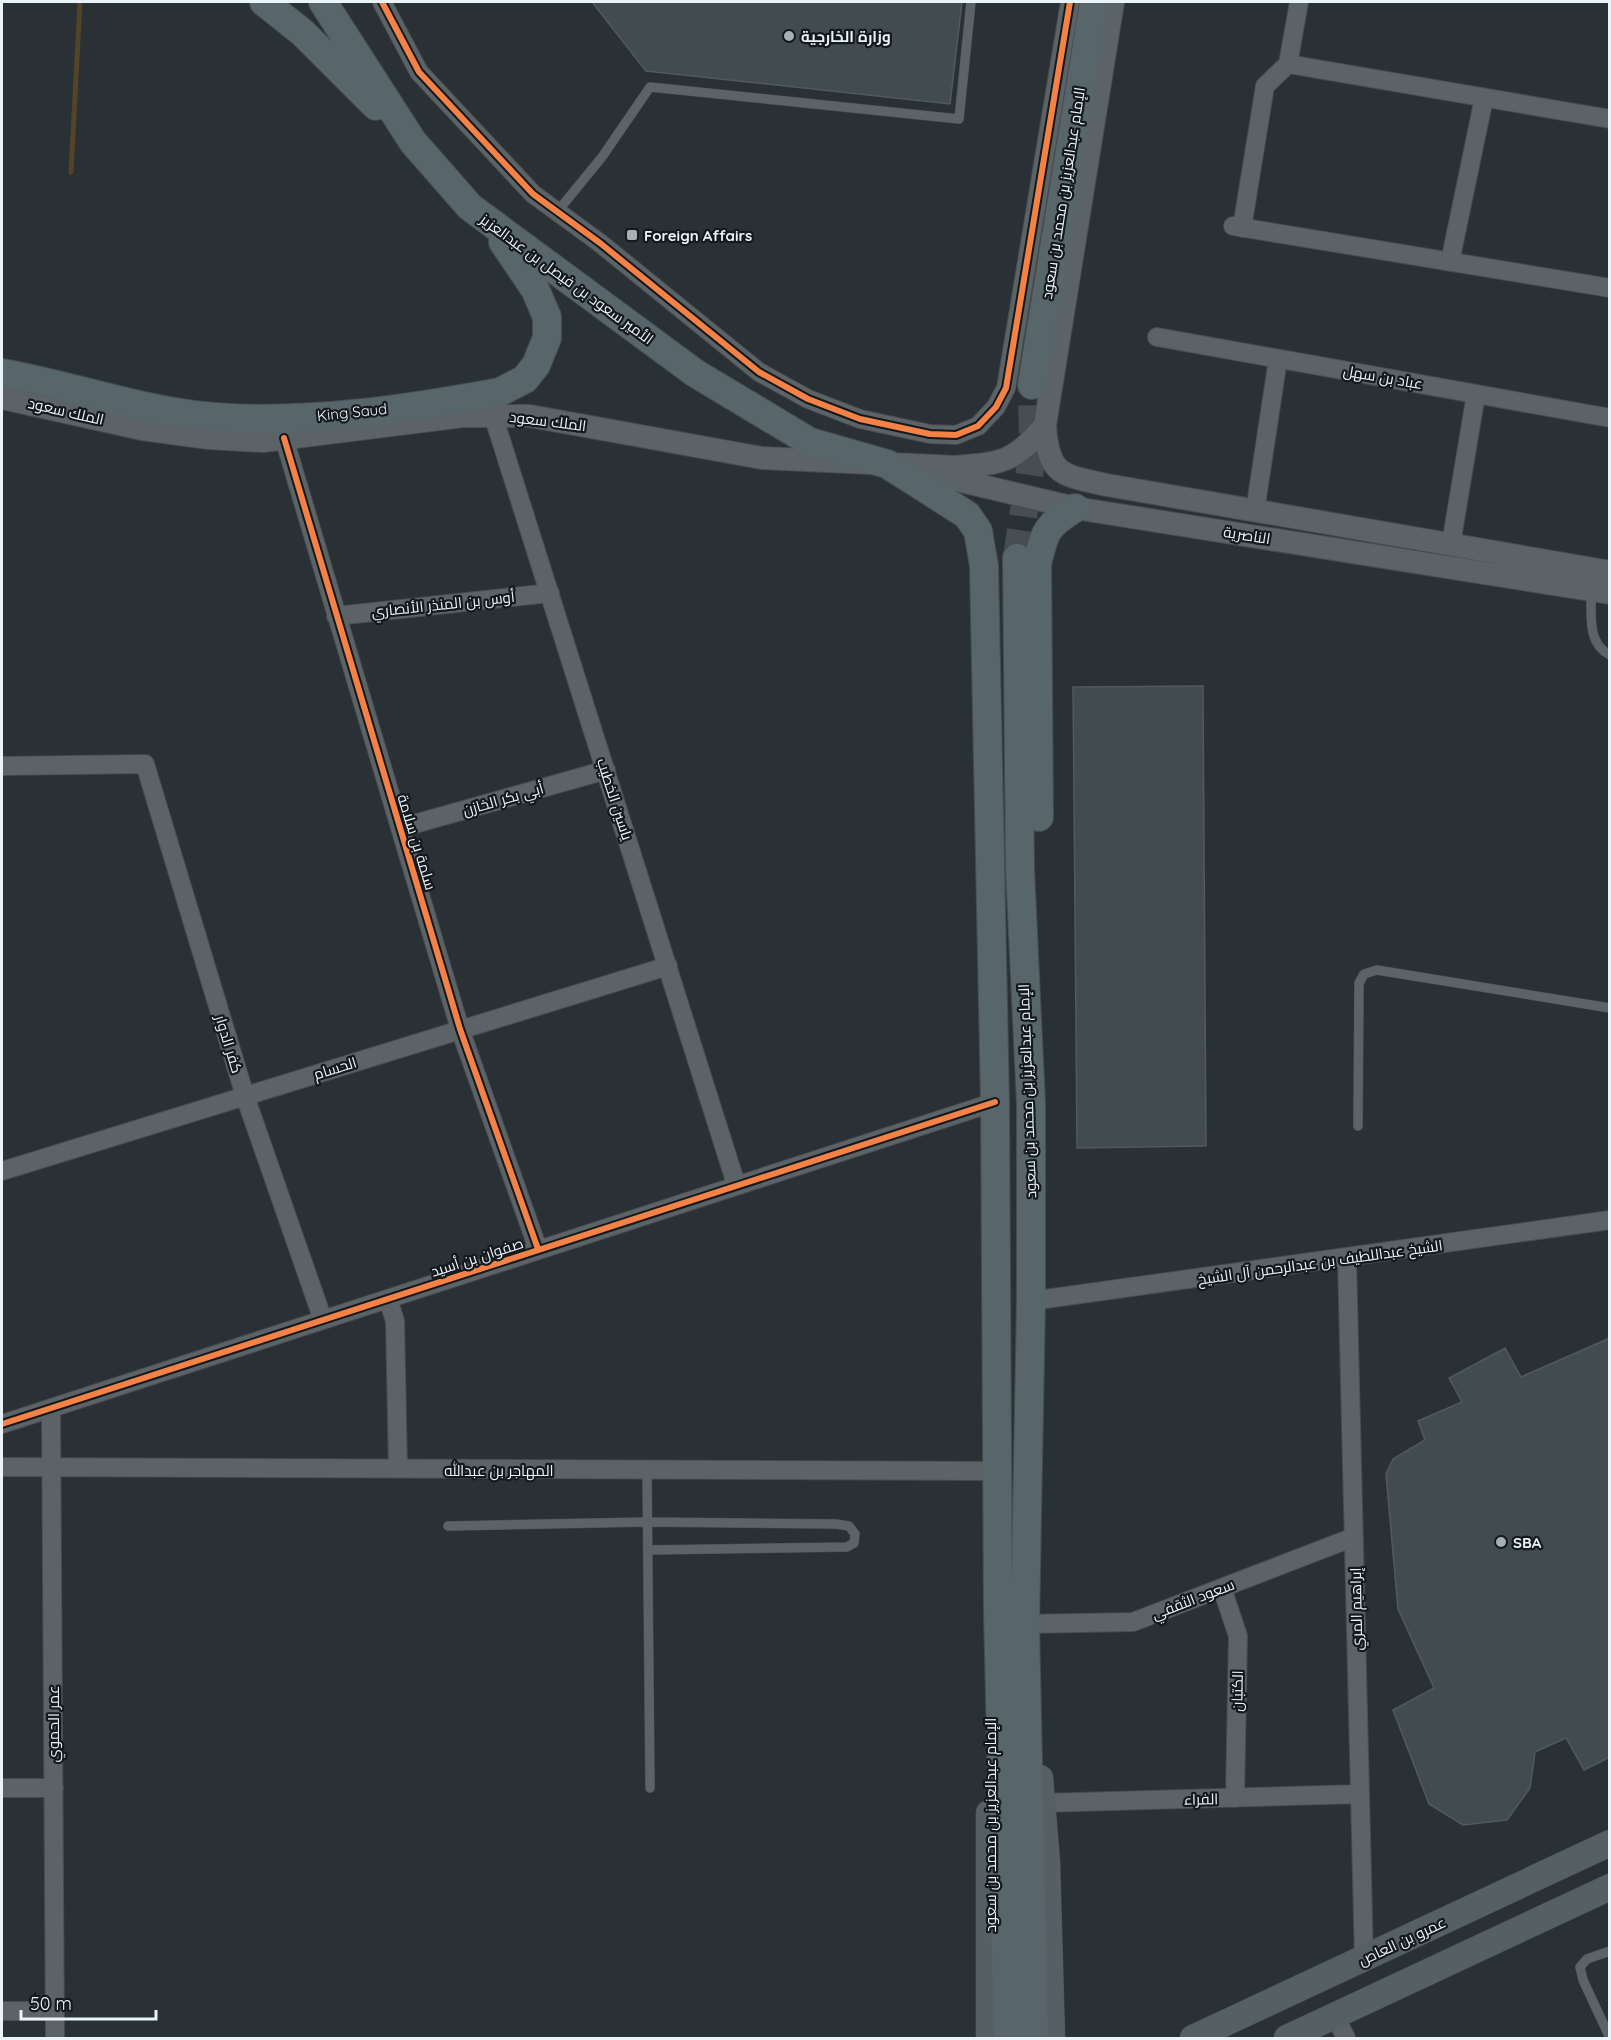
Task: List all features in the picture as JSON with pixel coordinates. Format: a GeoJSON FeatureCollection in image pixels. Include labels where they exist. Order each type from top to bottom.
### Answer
{"type":"FeatureCollection","features":[{"type":"Feature","properties":{"kind":"main road"},"geometry":{"type":"LineString","coordinates":[[264,2],[303,33],[413,142]]}},
{"type":"Feature","properties":{"kind":"main road","name":"الأمير سعود بن فيصل بن عبدالعزيز"},"geometry":{"type":"LineString","coordinates":[[323,2],[413,142],[470,207],[705,379],[810,442],[887,464],[967,515],[978,531],[984,566]]}},
{"type":"Feature","properties":{"kind":"main road","name":"الإمام عبدالعزيز بن محمد بن سعود"},"geometry":{"type":"LineString","coordinates":[[1032,385],[1094,2]]}},
{"type":"Feature","properties":{"kind":"main road","name":"King Saud"},"geometry":{"type":"LineString","coordinates":[[2,373],[192,425],[261,418],[330,415],[500,392],[525,379],[536,365],[547,338],[547,317],[535,289],[490,223]]}},
{"type":"Feature","properties":{"kind":"main road"},"geometry":{"type":"LineString","coordinates":[[1031,1104],[1039,982],[1037,564],[1043,539],[1052,522],[1075,508]]}},
{"type":"Feature","properties":{"kind":"main road","name":"الإمام عبدالعزيز بن محمد بن سعود"},"geometry":{"type":"LineString","coordinates":[[1017,558],[1020,870],[1031,1104],[1031,1301],[1025,1624],[1034,2038]]}},
{"type":"Feature","properties":{"kind":"main road","name":"الإمام عبدالعزيز بن محمد بن سعود"},"geometry":{"type":"LineString","coordinates":[[984,566],[995,1102],[998,1612],[1008,2038]]}},
{"type":"Feature","properties":{"kind":"main road","name":"الإمام عبدالعزيز بن محمد بن سعود"},"geometry":{"type":"LineString","coordinates":[[989,2038],[989,1719],[998,1612]]}},
{"type":"Feature","properties":{"kind":"main road","name":"الإمام عبدالعزيز بن محمد بن سعود"},"geometry":{"type":"LineString","coordinates":[[1025,1624],[1047,1862],[1052,2038]]}},
{"type":"Feature","properties":{"kind":"main road","name":"عمرو بن العاص"},"geometry":{"type":"LineString","coordinates":[[1205,2036],[1610,1843]]}},
{"type":"Feature","properties":{"kind":"main road"},"geometry":{"type":"LineString","coordinates":[[1287,2038],[1610,1887]]}},
{"type":"Feature","properties":{"kind":"street"},"geometry":{"type":"LineString","coordinates":[[382,2],[418,72],[533,194],[759,372],[808,399],[860,419],[930,434],[956,435],[978,426],[996,407],[1006,388],[1070,2]]}},
{"type":"Feature","properties":{"kind":"street"},"geometry":{"type":"LineString","coordinates":[[1045,425],[1113,2]]}},
{"type":"Feature","properties":{"kind":"street"},"geometry":{"type":"LineString","coordinates":[[1299,2],[1288,64],[1265,86],[1237,227],[1610,288]]}},
{"type":"Feature","properties":{"kind":"street"},"geometry":{"type":"LineString","coordinates":[[1288,64],[1610,119]]}},
{"type":"Feature","properties":{"kind":"street"},"geometry":{"type":"LineString","coordinates":[[1450,262],[1484,98]]}},
{"type":"Feature","properties":{"kind":"street","name":"عباد بن سهل"},"geometry":{"type":"LineString","coordinates":[[1157,337],[1610,418]]}},
{"type":"Feature","properties":{"kind":"street"},"geometry":{"type":"LineString","coordinates":[[1255,511],[1278,358]]}},
{"type":"Feature","properties":{"kind":"street"},"geometry":{"type":"LineString","coordinates":[[1451,544],[1476,394]]}},
{"type":"Feature","properties":{"kind":"street","name":"الملك سعود"},"geometry":{"type":"LineString","coordinates":[[2,398],[142,429],[192,425],[263,441],[493,415],[530,416],[762,458],[956,467],[985,465],[1009,459],[1025,449],[1045,425]]}},
{"type":"Feature","properties":{"kind":"street","name":"ياسين الخطيب"},"geometry":{"type":"LineString","coordinates":[[493,415],[736,1184]]}},
{"type":"Feature","properties":{"kind":"street","name":"الناصرية"},"geometry":{"type":"LineString","coordinates":[[1045,425],[1047,448],[1053,463],[1066,476],[1610,572]]}},
{"type":"Feature","properties":{"kind":"street","name":"سلمة بن سلامة"},"geometry":{"type":"LineString","coordinates":[[284,438],[460,1029],[538,1249]]}},
{"type":"Feature","properties":{"kind":"street","name":"الناصرية"},"geometry":{"type":"LineString","coordinates":[[887,464],[1075,508],[1600,592]]}},
{"type":"Feature","properties":{"kind":"street","name":"أوس بن المنذر الأنصاري"},"geometry":{"type":"LineString","coordinates":[[336,616],[550,593]]}},
{"type":"Feature","properties":{"kind":"street","name":"كفر الدوار"},"geometry":{"type":"LineString","coordinates":[[2,766],[145,764],[245,1096],[323,1320]]}},
{"type":"Feature","properties":{"kind":"street","name":"أبي بكر الخازن"},"geometry":{"type":"LineString","coordinates":[[400,828],[606,770]]}},
{"type":"Feature","properties":{"kind":"street","name":"الحسام"},"geometry":{"type":"LineString","coordinates":[[2,1171],[668,966]]}},
{"type":"Feature","properties":{"kind":"street","name":"صفوان بن أسيد"},"geometry":{"type":"LineString","coordinates":[[2,1424],[51,1410],[736,1184],[995,1102]]}},
{"type":"Feature","properties":{"kind":"street","name":"الشيخ عبداللطيف بن عبدالرحمن آل الشيخ"},"geometry":{"type":"LineString","coordinates":[[1031,1301],[1347,1259],[1610,1220]]}},
{"type":"Feature","properties":{"kind":"street","name":"إبراهيم المري"},"geometry":{"type":"LineString","coordinates":[[1347,1259],[1365,1959]]}},
{"type":"Feature","properties":{"kind":"street"},"geometry":{"type":"LineString","coordinates":[[388,1299],[395,1322],[398,1469]]}},
{"type":"Feature","properties":{"kind":"street","name":"عمر الحموي"},"geometry":{"type":"LineString","coordinates":[[51,1410],[55,2038]]}},
{"type":"Feature","properties":{"kind":"street","name":"المهاجر بن عبدالله"},"geometry":{"type":"LineString","coordinates":[[2,1467],[997,1472]]}},
{"type":"Feature","properties":{"kind":"street","name":"سعود الثقفي"},"geometry":{"type":"LineString","coordinates":[[1025,1624],[1133,1622],[1354,1537]]}},
{"type":"Feature","properties":{"kind":"street","name":"الكتبان"},"geometry":{"type":"LineString","coordinates":[[1222,1588],[1238,1636],[1235,1798]]}},
{"type":"Feature","properties":{"kind":"street"},"geometry":{"type":"LineString","coordinates":[[2,1788],[54,1788]]}},
{"type":"Feature","properties":{"kind":"street","name":"الفراء"},"geometry":{"type":"LineString","coordinates":[[1042,1803],[1360,1794]]}},
{"type":"Feature","properties":{"kind":"street"},"geometry":{"type":"LineString","coordinates":[[2,2011],[55,2010]]}},
{"type":"Feature","properties":{"kind":"street"},"geometry":{"type":"LineString","coordinates":[[1335,2016],[1346,2038]]}},
{"type":"Feature","properties":{"kind":"lane"},"geometry":{"type":"LineString","coordinates":[[557,212],[602,157],[650,87],[958,118],[971,2]]}},
{"type":"Feature","properties":{"kind":"lane"},"geometry":{"type":"LineString","coordinates":[[1600,592],[1592,632],[1597,646],[1610,655]]}},
{"type":"Feature","properties":{"kind":"lane"},"geometry":{"type":"LineString","coordinates":[[1358,1126],[1359,982],[1364,974],[1377,970],[1610,1008]]}},
{"type":"Feature","properties":{"kind":"lane"},"geometry":{"type":"LineString","coordinates":[[647,1470],[650,1788]]}},
{"type":"Feature","properties":{"kind":"lane"},"geometry":{"type":"LineString","coordinates":[[448,1526],[647,1522],[836,1524],[849,1526],[855,1534],[854,1544],[847,1547],[648,1550]]}},
{"type":"Feature","properties":{"kind":"lane"},"geometry":{"type":"LineString","coordinates":[[1610,1951],[1587,1959],[1580,1967],[1583,1980],[1610,2038]]}},
{"type":"Feature","properties":{"kind":"building","name":"وزارة الخارجية"},"geometry":{"type":"Polygon","coordinates":[[[592,2],[962,2],[950,104],[646,71],[592,2]]]}},
{"type":"Feature","properties":{"kind":"building"},"geometry":{"type":"Polygon","coordinates":[[[1203,686],[1206,1146],[1077,1148],[1073,687],[1203,686]]]}},
{"type":"Feature","properties":{"kind":"building","name":"SBA"},"geometry":{"type":"Polygon","coordinates":[[[1610,1338],[1610,1757],[1584,1770],[1566,1738],[1535,1752],[1530,1788],[1507,1820],[1463,1825],[1429,1804],[1393,1710],[1434,1688],[1398,1609],[1386,1474],[1393,1459],[1425,1440],[1418,1421],[1462,1402],[1449,1378],[1505,1348],[1521,1377],[1610,1338]]]}},
{"type":"Feature","properties":{"kind":"waterway"},"geometry":{"type":"LineString","coordinates":[[71,172],[80,2]]}},
{"type":"Feature","properties":{"kind":"tunnel"},"geometry":{"type":"LineString","coordinates":[[1017,558],[1033,448],[1032,385]]}},
{"type":"Feature","properties":{"kind":"cycle path"},"geometry":{"type":"LineString","coordinates":[[382,2],[419,72],[533,194],[600,243],[759,372],[808,399],[860,419],[930,434],[956,435],[978,426],[996,407],[1006,388],[1070,2]]}},
{"type":"Feature","properties":{"kind":"cycle path"},"geometry":{"type":"LineString","coordinates":[[284,438],[460,1029],[538,1249]]}},
{"type":"Feature","properties":{"kind":"cycle path"},"geometry":{"type":"LineString","coordinates":[[2,1424],[995,1102]]}},
{"type":"Feature","properties":{"kind":"place","name":"وزارة الخارجية"},"geometry":{"type":"Point","coordinates":[789,36]}},
{"type":"Feature","properties":{"kind":"place","name":"Foreign Affairs"},"geometry":{"type":"Point","coordinates":[632,235]}},
{"type":"Feature","properties":{"kind":"place","name":"SBA"},"geometry":{"type":"Point","coordinates":[1501,1542]}}]}
